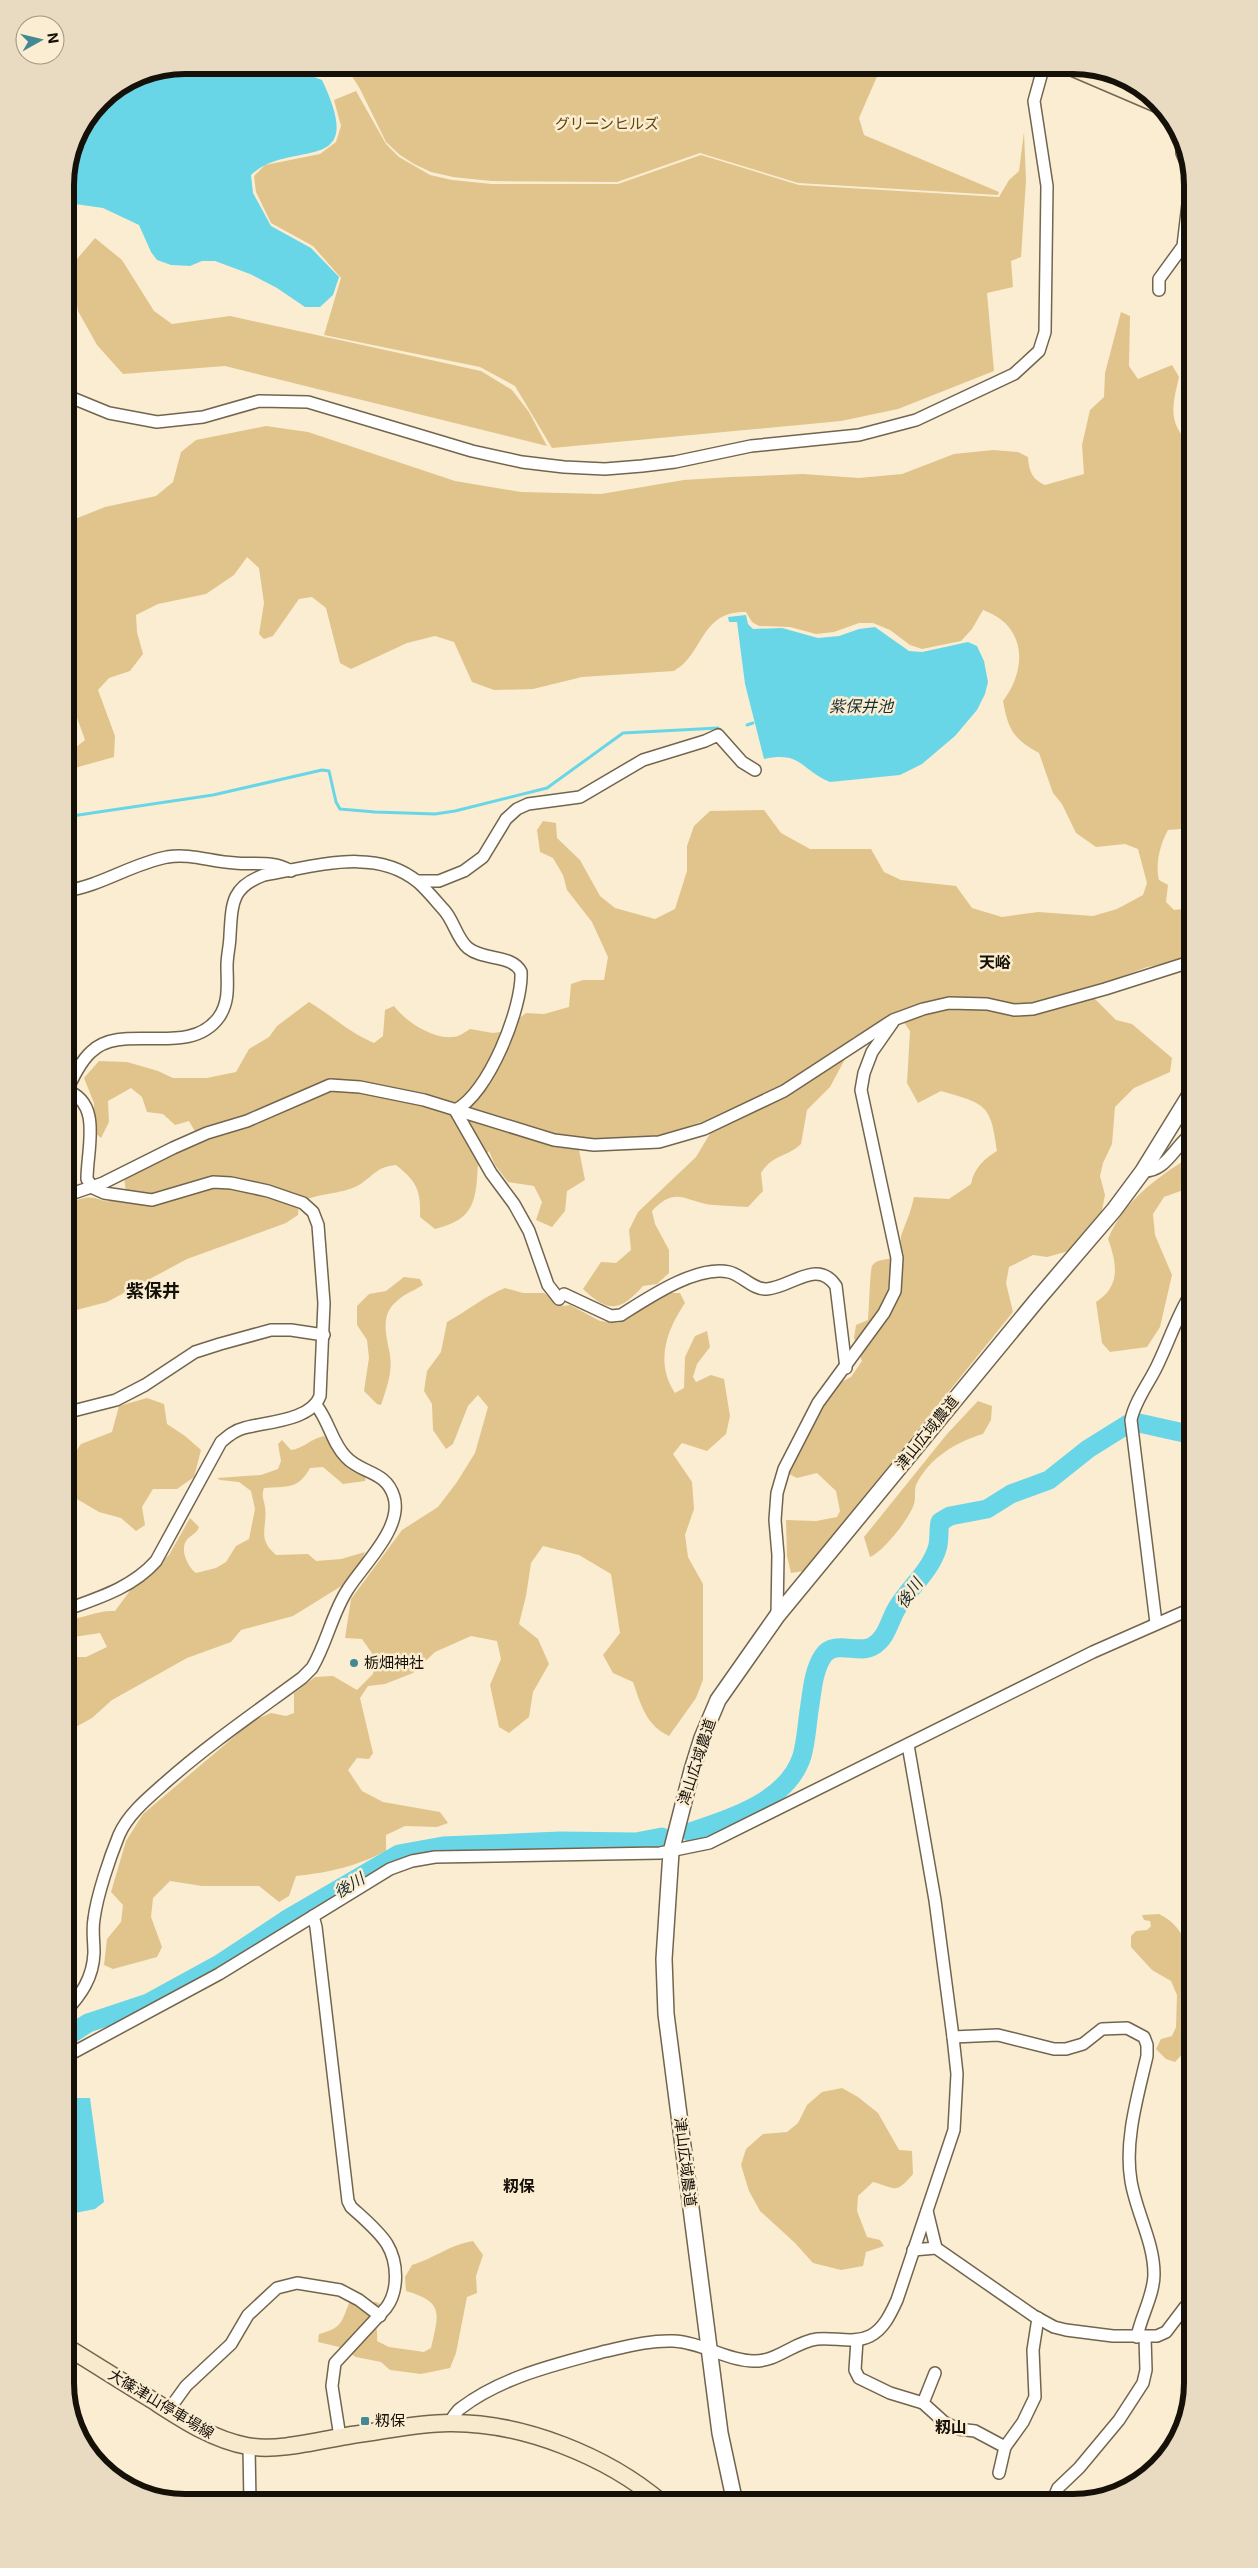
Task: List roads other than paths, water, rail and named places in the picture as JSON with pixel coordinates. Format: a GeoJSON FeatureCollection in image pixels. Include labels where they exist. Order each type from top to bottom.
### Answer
{"type":"FeatureCollection","features":[{"type":"Feature","properties":{"kind":"main road"},"geometry":{"type":"LineString","coordinates":[[1090,75],[1142,97]]}},
{"type":"Feature","properties":{"kind":"main road","name":"大篠津山停車場線"},"geometry":{"type":"LineString","coordinates":[[74,2352],[168,2410],[223,2440],[248,2447],[276,2446],[450,2422],[490,2425],[528,2433],[564,2446],[623,2475],[649,2494]]}},
{"type":"Feature","properties":{"kind":"street"},"geometry":{"type":"LineString","coordinates":[[74,399],[109,413],[157,422],[202,417],[260,401],[308,402],[480,453],[564,467],[605,468],[675,462],[751,446],[859,435],[916,420],[1014,374],[1034,358],[1042,342],[1045,332],[1047,186],[1034,101],[1042,74]]}},
{"type":"Feature","properties":{"kind":"street"},"geometry":{"type":"LineString","coordinates":[[1159,290],[1159,279],[1184,251]]}},
{"type":"Feature","properties":{"kind":"street"},"geometry":{"type":"LineString","coordinates":[[417,881],[439,881],[453,877],[476,862],[483,857],[506,819],[522,806],[542,801],[580,797],[643,760],[696,744],[714,735],[718,735],[742,762],[754,770]]}},
{"type":"Feature","properties":{"kind":"street"},"geometry":{"type":"LineString","coordinates":[[74,889],[109,879],[153,860],[182,856],[195,856],[227,863],[275,864],[291,871]]}},
{"type":"Feature","properties":{"kind":"street"},"geometry":{"type":"LineString","coordinates":[[74,1078],[90,1052],[100,1045],[128,1039],[189,1037],[218,1019],[228,990],[227,959],[232,902],[250,880],[358,860],[371,861],[417,881],[444,910],[464,944],[482,956],[513,962],[521,972],[518,999],[500,1049],[470,1100],[455,1110]]}},
{"type":"Feature","properties":{"kind":"street"},"geometry":{"type":"LineString","coordinates":[[74,1193],[93,1188],[172,1148],[207,1133],[247,1121],[330,1085],[352,1086],[398,1094],[554,1140],[594,1144],[659,1142],[704,1129],[784,1091],[894,1020],[923,1009],[949,1003],[987,1004],[1014,1010],[1033,1009],[1105,990],[1184,964]]}},
{"type":"Feature","properties":{"kind":"street"},"geometry":{"type":"LineString","coordinates":[[777,1616],[778,1555],[775,1520],[777,1493],[784,1469],[818,1403],[846,1368],[884,1314],[895,1291],[898,1277],[897,1258],[861,1090],[864,1073],[872,1052],[894,1020]]}},
{"type":"Feature","properties":{"kind":"street"},"geometry":{"type":"LineString","coordinates":[[74,1094],[78,1095],[86,1104],[90,1116],[87,1179],[93,1188],[104,1193],[152,1200],[213,1182],[231,1183],[268,1191],[303,1203],[313,1212],[318,1225],[324,1335],[320,1396],[316,1405],[284,1421],[243,1428],[233,1432],[221,1442],[161,1552],[144,1574],[116,1590],[74,1606]]}},
{"type":"Feature","properties":{"kind":"street","name":"津山広域農道"},"geometry":{"type":"LineString","coordinates":[[733,2494],[720,2432],[666,2014],[664,1959],[671,1852],[694,1762],[718,1700],[777,1616],[1037,1300],[1114,1210],[1143,1171],[1184,1105]]}},
{"type":"Feature","properties":{"kind":"street"},"geometry":{"type":"LineString","coordinates":[[455,1110],[491,1173],[514,1204],[529,1232],[548,1285],[562,1296],[611,1316],[620,1315],[683,1279],[730,1272],[758,1288],[766,1289],[809,1274],[824,1274],[830,1277],[836,1286],[846,1368]]}},
{"type":"Feature","properties":{"kind":"street"},"geometry":{"type":"LineString","coordinates":[[1143,1171],[1151,1171],[1165,1162],[1184,1142]]}},
{"type":"Feature","properties":{"kind":"street"},"geometry":{"type":"LineString","coordinates":[[1156,1624],[1132,1424],[1133,1410],[1158,1364],[1184,1304]]}},
{"type":"Feature","properties":{"kind":"street"},"geometry":{"type":"LineString","coordinates":[[74,1410],[116,1400],[145,1386],[195,1352],[220,1344],[271,1330],[291,1330],[324,1335]]}},
{"type":"Feature","properties":{"kind":"street"},"geometry":{"type":"LineString","coordinates":[[74,2002],[81,1995],[93,1966],[94,1916],[119,1834],[129,1819],[147,1799],[176,1773],[231,1728],[302,1678],[312,1668],[348,1589],[386,1536],[394,1518],[396,1504],[394,1494],[386,1482],[376,1472],[355,1465],[345,1457],[316,1405]]}},
{"type":"Feature","properties":{"kind":"street"},"geometry":{"type":"LineString","coordinates":[[74,2052],[220,1974],[390,1869],[412,1861],[491,1855],[671,1852],[709,1843],[1075,1661],[1184,1612]]}},
{"type":"Feature","properties":{"kind":"street"},"geometry":{"type":"LineString","coordinates":[[450,2422],[460,2408],[520,2376],[557,2364],[635,2345],[662,2341],[692,2344],[729,2358],[764,2361],[804,2342],[817,2339],[857,2340],[871,2335],[888,2317],[897,2300],[954,2130],[957,2074],[935,1900],[908,1745]]}},
{"type":"Feature","properties":{"kind":"street"},"geometry":{"type":"LineString","coordinates":[[313,1916],[332,2053],[348,2201],[351,2207],[387,2244],[394,2271],[395,2292],[392,2301],[335,2363],[332,2386],[340,2437]]}},
{"type":"Feature","properties":{"kind":"street"},"geometry":{"type":"LineString","coordinates":[[953,2037],[998,2035],[1054,2049],[1066,2050],[1083,2044],[1102,2029],[1127,2028],[1144,2037],[1148,2045],[1131,2140],[1129,2163],[1135,2202],[1150,2247],[1154,2275],[1154,2284],[1142,2314],[1141,2337],[1146,2370],[1143,2383],[1119,2420],[1079,2468],[1058,2488],[1055,2494]]}},
{"type":"Feature","properties":{"kind":"street"},"geometry":{"type":"LineString","coordinates":[[927,2209],[936,2248]]}},
{"type":"Feature","properties":{"kind":"street"},"geometry":{"type":"LineString","coordinates":[[913,2250],[936,2248],[1038,2318],[1054,2327],[1066,2330],[1141,2337],[1157,2336],[1166,2332],[1184,2308]]}},
{"type":"Feature","properties":{"kind":"street"},"geometry":{"type":"LineString","coordinates":[[168,2410],[186,2386],[232,2344],[248,2315],[277,2288],[297,2283],[340,2290],[360,2300],[380,2316]]}},
{"type":"Feature","properties":{"kind":"street"},"geometry":{"type":"LineString","coordinates":[[999,2473],[1005,2447],[1023,2422],[1035,2397],[1033,2350],[1034,2332],[1038,2318]]}},
{"type":"Feature","properties":{"kind":"street"},"geometry":{"type":"LineString","coordinates":[[857,2340],[856,2370],[859,2378],[890,2393],[922,2403],[944,2422],[958,2429],[975,2431],[1005,2447]]}},
{"type":"Feature","properties":{"kind":"street"},"geometry":{"type":"LineString","coordinates":[[922,2403],[935,2373]]}},
{"type":"Feature","properties":{"kind":"street"},"geometry":{"type":"LineString","coordinates":[[248,2447],[250,2494]]}},
{"type":"Feature","properties":{"kind":"water"},"geometry":{"type":"Polygon","coordinates":[[[197,74],[306,74],[322,80],[334,111],[336,131],[331,144],[319,150],[267,164],[251,175],[253,193],[271,226],[311,248],[339,277],[333,295],[320,307],[305,307],[277,288],[250,274],[215,261],[202,261],[190,266],[171,265],[157,260],[151,252],[139,225],[103,208],[74,204],[75,170],[82,142],[106,106],[123,92],[142,82],[173,75],[181,77],[197,74]]]}},
{"type":"Feature","properties":{"kind":"water","name":"紫保井池"},"geometry":{"type":"Polygon","coordinates":[[[746,615],[748,624],[753,629],[782,628],[818,638],[839,636],[859,629],[875,627],[909,651],[922,652],[968,642],[977,646],[984,661],[988,682],[985,694],[977,710],[955,736],[922,764],[900,775],[830,782],[793,759],[776,757],[764,759],[745,684],[737,622],[729,622],[728,617],[746,615]]]}},
{"type":"Feature","properties":{"kind":"water"},"geometry":{"type":"Polygon","coordinates":[[[74,2098],[90,2098],[104,2202],[95,2209],[74,2213],[74,2098]]]}},
{"type":"Feature","properties":{"kind":"waterway","name":"紫保井池"},"geometry":{"type":"LineString","coordinates":[[747,725],[753,723]]}},
{"type":"Feature","properties":{"kind":"waterway"},"geometry":{"type":"LineString","coordinates":[[74,816],[213,795],[322,770],[329,771],[336,802],[340,809],[435,814],[455,811],[547,788],[623,733],[718,728]]}},
{"type":"Feature","properties":{"kind":"waterway","name":"後川"},"geometry":{"type":"LineString","coordinates":[[690,1832],[756,1806],[784,1785],[795,1772],[802,1756],[813,1682],[823,1656],[833,1649],[867,1648],[882,1639],[897,1608],[934,1557],[938,1546],[940,1522],[950,1516],[987,1509],[1011,1494],[1049,1480],[1088,1449],[1128,1424],[1139,1423],[1184,1433]]}},
{"type":"Feature","properties":{"kind":"waterway","name":"後川"},"geometry":{"type":"LineString","coordinates":[[74,2032],[88,2023],[148,2003],[221,1963],[289,1918],[399,1854],[443,1846],[560,1841],[636,1842],[662,1837]]}},
{"type":"Feature","properties":{"kind":"place","name":"栃畑神社"},"geometry":{"type":"Point","coordinates":[354,1663]}},
{"type":"Feature","properties":{"kind":"place","name":"籾保"},"geometry":{"type":"Point","coordinates":[365,2421]}},
{"type":"Feature","properties":{"kind":"district","name":"天峪"},"geometry":{"type":"Point","coordinates":[995,962]}},
{"type":"Feature","properties":{"kind":"district","name":"紫保井"},"geometry":{"type":"Point","coordinates":[153,1291]}},
{"type":"Feature","properties":{"kind":"district","name":"籾保"},"geometry":{"type":"Point","coordinates":[519,2186]}},
{"type":"Feature","properties":{"kind":"district","name":"籾山"},"geometry":{"type":"Point","coordinates":[951,2427]}},
{"type":"Feature","properties":{"kind":"park label","name":"グリーンヒルズ"},"geometry":{"type":"Point","coordinates":[607,124]}}]}
